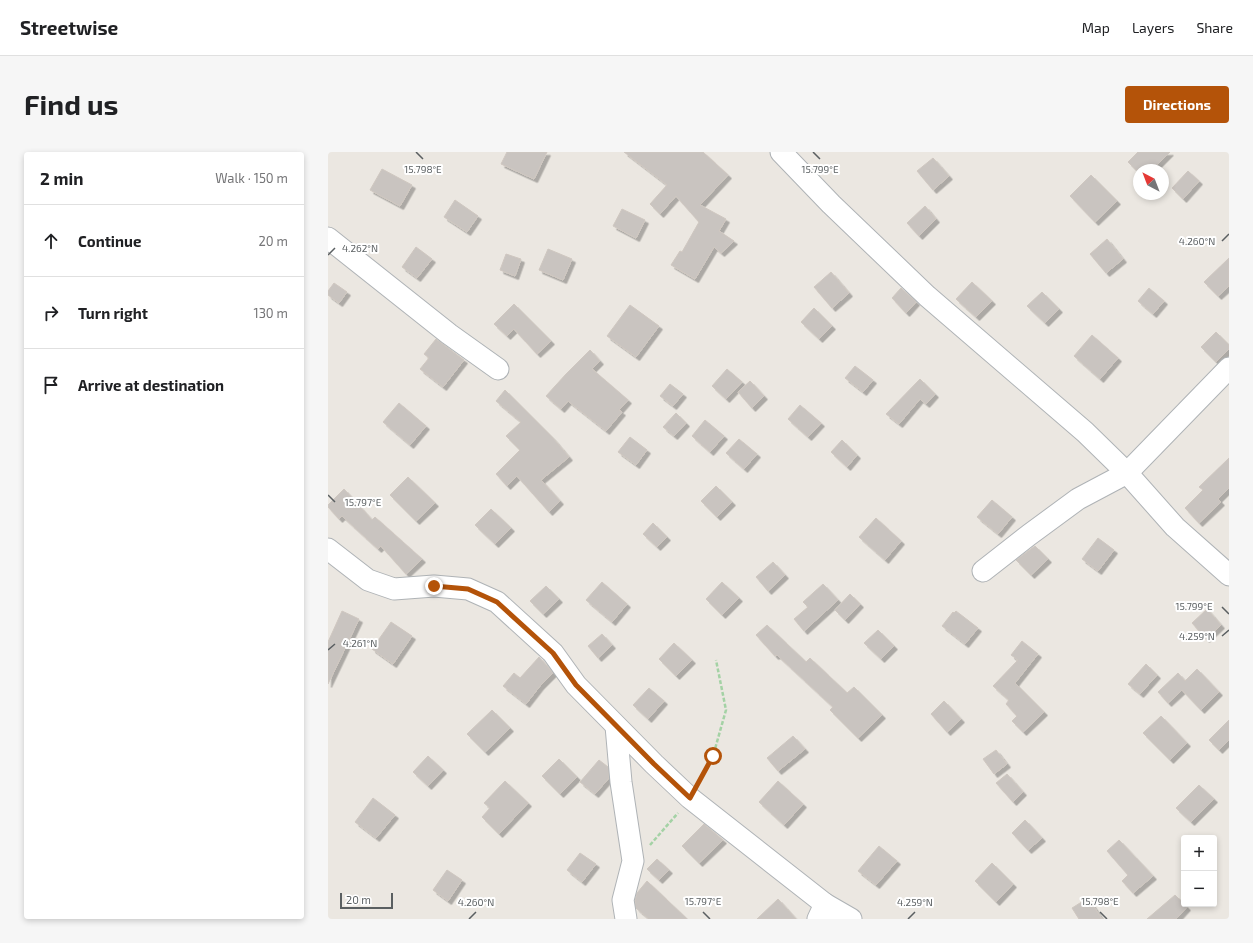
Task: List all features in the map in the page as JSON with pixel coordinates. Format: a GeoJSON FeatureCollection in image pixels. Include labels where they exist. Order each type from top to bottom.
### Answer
{"type":"FeatureCollection","features":[{"type":"Feature","properties":{"kind":"street"},"geometry":{"type":"LineString","coordinates":[[781,152],[831,204],[927,296],[1085,432],[1127,473],[1175,527],[1229,575]]}},
{"type":"Feature","properties":{"kind":"street"},"geometry":{"type":"LineString","coordinates":[[329,240],[454,338],[498,369]]}},
{"type":"Feature","properties":{"kind":"street"},"geometry":{"type":"LineString","coordinates":[[983,571],[1078,499],[1127,473],[1229,368]]}},
{"type":"Feature","properties":{"kind":"street"},"geometry":{"type":"LineString","coordinates":[[328,549],[368,580],[394,589],[434,586],[468,589],[497,602],[553,653],[576,685],[690,798],[821,911],[851,919]]}},
{"type":"Feature","properties":{"kind":"street"},"geometry":{"type":"LineString","coordinates":[[616,726],[621,782],[633,861],[623,900],[626,919]]}},
{"type":"Feature","properties":{"kind":"path"},"geometry":{"type":"LineString","coordinates":[[631,867],[690,798],[713,756],[726,710],[716,660]]}},
{"type":"Feature","properties":{"kind":"building"},"geometry":{"type":"Polygon","coordinates":[[[507,152],[547,152],[534,179],[501,164],[507,152]]]}},
{"type":"Feature","properties":{"kind":"building"},"geometry":{"type":"Polygon","coordinates":[[[624,152],[703,152],[728,175],[700,205],[726,219],[719,231],[734,241],[721,253],[714,247],[695,279],[671,265],[680,251],[682,252],[699,222],[676,196],[660,214],[650,204],[667,185],[624,152]]]}},
{"type":"Feature","properties":{"kind":"building"},"geometry":{"type":"Polygon","coordinates":[[[1138,152],[1170,152],[1158,164],[1133,164],[1133,167],[1128,162],[1138,152]]]}},
{"type":"Feature","properties":{"kind":"building"},"geometry":{"type":"Polygon","coordinates":[[[933,158],[949,176],[933,190],[917,171],[933,158]]]}},
{"type":"Feature","properties":{"kind":"building"},"geometry":{"type":"Polygon","coordinates":[[[382,169],[412,185],[400,206],[370,190],[382,169]]]}},
{"type":"Feature","properties":{"kind":"building"},"geometry":{"type":"Polygon","coordinates":[[[1188,171],[1199,181],[1183,199],[1172,188],[1188,171]]]}},
{"type":"Feature","properties":{"kind":"building"},"geometry":{"type":"Polygon","coordinates":[[[1091,175],[1117,201],[1095,222],[1070,196],[1091,175]]]}},
{"type":"Feature","properties":{"kind":"building"},"geometry":{"type":"Polygon","coordinates":[[[455,200],[478,216],[467,232],[444,217],[455,200]]]}},
{"type":"Feature","properties":{"kind":"building"},"geometry":{"type":"Polygon","coordinates":[[[925,206],[936,219],[919,236],[907,223],[925,206]]]}},
{"type":"Feature","properties":{"kind":"building"},"geometry":{"type":"Polygon","coordinates":[[[622,209],[645,220],[636,238],[613,226],[622,209]]]}},
{"type":"Feature","properties":{"kind":"building"},"geometry":{"type":"Polygon","coordinates":[[[1107,239],[1123,259],[1106,273],[1090,254],[1107,239]]]}},
{"type":"Feature","properties":{"kind":"building"},"geometry":{"type":"Polygon","coordinates":[[[416,247],[432,259],[417,278],[402,267],[416,247]]]}},
{"type":"Feature","properties":{"kind":"building"},"geometry":{"type":"Polygon","coordinates":[[[548,249],[572,259],[563,280],[539,270],[548,249]]]}},
{"type":"Feature","properties":{"kind":"building"},"geometry":{"type":"Polygon","coordinates":[[[506,254],[521,259],[515,276],[500,270],[506,254]]]}},
{"type":"Feature","properties":{"kind":"building"},"geometry":{"type":"Polygon","coordinates":[[[1229,258],[1229,286],[1218,296],[1204,282],[1229,258]]]}},
{"type":"Feature","properties":{"kind":"building"},"geometry":{"type":"Polygon","coordinates":[[[831,272],[849,293],[832,308],[814,287],[831,272]]]}},
{"type":"Feature","properties":{"kind":"building"},"geometry":{"type":"Polygon","coordinates":[[[972,282],[992,301],[976,317],[956,299],[972,282]]]}},
{"type":"Feature","properties":{"kind":"building"},"geometry":{"type":"Polygon","coordinates":[[[334,283],[347,292],[339,303],[328,295],[328,291],[334,283]]]}},
{"type":"Feature","properties":{"kind":"building"},"geometry":{"type":"Polygon","coordinates":[[[901,288],[916,302],[906,313],[892,298],[901,288]]]}},
{"type":"Feature","properties":{"kind":"building"},"geometry":{"type":"Polygon","coordinates":[[[1149,288],[1164,301],[1153,314],[1138,301],[1149,288]]]}},
{"type":"Feature","properties":{"kind":"building"},"geometry":{"type":"Polygon","coordinates":[[[1042,292],[1059,309],[1045,323],[1027,306],[1042,292]]]}},
{"type":"Feature","properties":{"kind":"building"},"geometry":{"type":"Polygon","coordinates":[[[514,304],[551,341],[537,354],[514,329],[507,336],[494,324],[514,304]]]}},
{"type":"Feature","properties":{"kind":"building"},"geometry":{"type":"Polygon","coordinates":[[[630,305],[659,326],[636,357],[607,336],[630,305]]]}},
{"type":"Feature","properties":{"kind":"building"},"geometry":{"type":"Polygon","coordinates":[[[814,308],[832,326],[819,339],[801,322],[814,308]]]}},
{"type":"Feature","properties":{"kind":"building"},"geometry":{"type":"Polygon","coordinates":[[[1216,332],[1229,345],[1229,349],[1216,362],[1201,347],[1216,332]]]}},
{"type":"Feature","properties":{"kind":"building"},"geometry":{"type":"Polygon","coordinates":[[[1092,335],[1118,358],[1100,379],[1074,356],[1092,335]]]}},
{"type":"Feature","properties":{"kind":"building"},"geometry":{"type":"Polygon","coordinates":[[[436,339],[464,360],[443,387],[420,369],[429,358],[424,354],[436,339]]]}},
{"type":"Feature","properties":{"kind":"building"},"geometry":{"type":"Polygon","coordinates":[[[590,350],[600,361],[592,369],[628,400],[619,410],[622,412],[606,431],[568,401],[561,409],[546,396],[590,350]]]}},
{"type":"Feature","properties":{"kind":"building"},"geometry":{"type":"Polygon","coordinates":[[[855,366],[873,380],[863,392],[845,378],[855,366]]]}},
{"type":"Feature","properties":{"kind":"building"},"geometry":{"type":"Polygon","coordinates":[[[727,369],[742,382],[726,399],[712,386],[727,369]]]}},
{"type":"Feature","properties":{"kind":"building"},"geometry":{"type":"Polygon","coordinates":[[[920,379],[935,394],[926,404],[920,399],[899,424],[886,414],[920,379]]]}},
{"type":"Feature","properties":{"kind":"building"},"geometry":{"type":"Polygon","coordinates":[[[750,381],[764,396],[752,408],[738,392],[750,381]]]}},
{"type":"Feature","properties":{"kind":"building"},"geometry":{"type":"Polygon","coordinates":[[[670,384],[683,394],[673,406],[660,396],[670,384]]]}},
{"type":"Feature","properties":{"kind":"building"},"geometry":{"type":"Polygon","coordinates":[[[505,390],[552,437],[569,457],[541,480],[560,501],[549,512],[517,476],[507,486],[496,474],[520,450],[506,436],[521,422],[496,401],[505,390]]]}},
{"type":"Feature","properties":{"kind":"building"},"geometry":{"type":"Polygon","coordinates":[[[399,403],[426,426],[410,445],[383,422],[399,403]]]}},
{"type":"Feature","properties":{"kind":"building"},"geometry":{"type":"Polygon","coordinates":[[[800,405],[821,423],[808,437],[788,419],[800,405]]]}},
{"type":"Feature","properties":{"kind":"building"},"geometry":{"type":"Polygon","coordinates":[[[676,413],[686,423],[674,436],[663,427],[676,413]]]}},
{"type":"Feature","properties":{"kind":"building"},"geometry":{"type":"Polygon","coordinates":[[[705,420],[724,436],[710,452],[692,436],[705,420]]]}},
{"type":"Feature","properties":{"kind":"building"},"geometry":{"type":"Polygon","coordinates":[[[630,437],[647,450],[636,465],[618,452],[630,437]]]}},
{"type":"Feature","properties":{"kind":"building"},"geometry":{"type":"Polygon","coordinates":[[[739,439],[757,454],[744,469],[726,453],[739,439]]]}},
{"type":"Feature","properties":{"kind":"building"},"geometry":{"type":"Polygon","coordinates":[[[842,440],[857,455],[847,467],[831,452],[842,440]]]}},
{"type":"Feature","properties":{"kind":"building"},"geometry":{"type":"Polygon","coordinates":[[[1229,458],[1229,488],[1218,499],[1221,502],[1199,523],[1185,508],[1203,490],[1199,487],[1229,458]]]}},
{"type":"Feature","properties":{"kind":"building"},"geometry":{"type":"Polygon","coordinates":[[[408,477],[435,503],[416,521],[390,495],[408,477]]]}},
{"type":"Feature","properties":{"kind":"building"},"geometry":{"type":"Polygon","coordinates":[[[716,486],[732,502],[717,517],[701,501],[716,486]]]}},
{"type":"Feature","properties":{"kind":"building"},"geometry":{"type":"Polygon","coordinates":[[[344,489],[372,520],[375,517],[422,559],[406,574],[381,546],[378,549],[342,516],[339,519],[328,507],[328,505],[344,489]]]}},
{"type":"Feature","properties":{"kind":"building"},"geometry":{"type":"Polygon","coordinates":[[[992,500],[1012,517],[998,534],[977,517],[992,500]]]}},
{"type":"Feature","properties":{"kind":"building"},"geometry":{"type":"Polygon","coordinates":[[[491,509],[511,528],[495,544],[475,525],[491,509]]]}},
{"type":"Feature","properties":{"kind":"building"},"geometry":{"type":"Polygon","coordinates":[[[876,518],[901,541],[885,560],[859,537],[876,518]]]}},
{"type":"Feature","properties":{"kind":"building"},"geometry":{"type":"Polygon","coordinates":[[[653,523],[667,537],[657,547],[643,534],[653,523]]]}},
{"type":"Feature","properties":{"kind":"building"},"geometry":{"type":"Polygon","coordinates":[[[1098,538],[1114,550],[1098,571],[1082,559],[1098,538]]]}},
{"type":"Feature","properties":{"kind":"building"},"geometry":{"type":"Polygon","coordinates":[[[1035,546],[1048,559],[1031,575],[1016,560],[1035,546]]]}},
{"type":"Feature","properties":{"kind":"building"},"geometry":{"type":"Polygon","coordinates":[[[773,562],[785,575],[768,591],[756,577],[773,562]]]}},
{"type":"Feature","properties":{"kind":"building"},"geometry":{"type":"Polygon","coordinates":[[[602,582],[627,604],[612,622],[586,600],[602,582]]]}},
{"type":"Feature","properties":{"kind":"building"},"geometry":{"type":"Polygon","coordinates":[[[722,582],[739,598],[722,615],[706,599],[722,582]]]}},
{"type":"Feature","properties":{"kind":"building"},"geometry":{"type":"Polygon","coordinates":[[[823,584],[838,600],[804,631],[794,619],[808,607],[803,602],[823,584]]]}},
{"type":"Feature","properties":{"kind":"building"},"geometry":{"type":"Polygon","coordinates":[[[546,586],[559,599],[543,614],[530,601],[546,586]]]}},
{"type":"Feature","properties":{"kind":"building"},"geometry":{"type":"Polygon","coordinates":[[[850,594],[860,604],[845,620],[835,610],[850,594]]]}},
{"type":"Feature","properties":{"kind":"building"},"geometry":{"type":"Polygon","coordinates":[[[1207,609],[1221,625],[1206,639],[1192,623],[1207,609]]]}},
{"type":"Feature","properties":{"kind":"building"},"geometry":{"type":"Polygon","coordinates":[[[342,611],[359,619],[328,684],[328,642],[342,611]]]}},
{"type":"Feature","properties":{"kind":"building"},"geometry":{"type":"Polygon","coordinates":[[[956,611],[978,628],[965,644],[942,626],[953,612],[954,613],[956,611]]]}},
{"type":"Feature","properties":{"kind":"building"},"geometry":{"type":"Polygon","coordinates":[[[391,622],[412,636],[393,664],[372,649],[391,622]]]}},
{"type":"Feature","properties":{"kind":"building"},"geometry":{"type":"Polygon","coordinates":[[[767,625],[806,662],[810,658],[847,693],[854,687],[882,715],[858,738],[830,710],[833,707],[777,655],[775,656],[756,635],[767,625]]]}},
{"type":"Feature","properties":{"kind":"building"},"geometry":{"type":"Polygon","coordinates":[[[878,630],[894,646],[881,659],[864,643],[878,630]]]}},
{"type":"Feature","properties":{"kind":"building"},"geometry":{"type":"Polygon","coordinates":[[[602,634],[612,645],[598,658],[588,646],[602,634]]]}},
{"type":"Feature","properties":{"kind":"building"},"geometry":{"type":"Polygon","coordinates":[[[1022,641],[1038,654],[1015,683],[1044,712],[1023,732],[1012,721],[1017,716],[1006,704],[1009,700],[993,686],[1018,660],[1011,655],[1022,641]]]}},
{"type":"Feature","properties":{"kind":"building"},"geometry":{"type":"Polygon","coordinates":[[[674,643],[692,660],[676,676],[659,659],[674,643]]]}},
{"type":"Feature","properties":{"kind":"building"},"geometry":{"type":"Polygon","coordinates":[[[539,657],[553,673],[540,686],[526,704],[503,686],[514,673],[520,678],[539,657]]]}},
{"type":"Feature","properties":{"kind":"building"},"geometry":{"type":"Polygon","coordinates":[[[1146,664],[1157,675],[1140,694],[1128,684],[1146,664]]]}},
{"type":"Feature","properties":{"kind":"building"},"geometry":{"type":"Polygon","coordinates":[[[1197,669],[1219,692],[1201,710],[1182,690],[1168,703],[1158,692],[1178,673],[1185,681],[1197,669]]]}},
{"type":"Feature","properties":{"kind":"building"},"geometry":{"type":"Polygon","coordinates":[[[649,688],[664,701],[648,719],[633,705],[649,688]]]}},
{"type":"Feature","properties":{"kind":"building"},"geometry":{"type":"Polygon","coordinates":[[[944,701],[961,719],[947,732],[931,714],[944,701]]]}},
{"type":"Feature","properties":{"kind":"building"},"geometry":{"type":"Polygon","coordinates":[[[492,710],[510,728],[485,752],[467,734],[492,710]]]}},
{"type":"Feature","properties":{"kind":"building"},"geometry":{"type":"Polygon","coordinates":[[[1161,716],[1187,743],[1170,760],[1143,733],[1161,716]]]}},
{"type":"Feature","properties":{"kind":"building"},"geometry":{"type":"Polygon","coordinates":[[[1229,720],[1229,740],[1219,750],[1209,740],[1229,720]]]}},
{"type":"Feature","properties":{"kind":"building"},"geometry":{"type":"Polygon","coordinates":[[[793,736],[805,749],[778,771],[767,758],[793,736]]]}},
{"type":"Feature","properties":{"kind":"building"},"geometry":{"type":"Polygon","coordinates":[[[996,750],[1007,764],[994,774],[983,759],[996,750]]]}},
{"type":"Feature","properties":{"kind":"building"},"geometry":{"type":"Polygon","coordinates":[[[428,756],[443,770],[428,786],[413,772],[428,756]]]}},
{"type":"Feature","properties":{"kind":"building"},"geometry":{"type":"Polygon","coordinates":[[[559,759],[577,777],[560,794],[542,776],[559,759]]]}},
{"type":"Feature","properties":{"kind":"building"},"geometry":{"type":"Polygon","coordinates":[[[599,760],[608,767],[609,778],[595,794],[580,782],[599,760]]]}},
{"type":"Feature","properties":{"kind":"building"},"geometry":{"type":"Polygon","coordinates":[[[1007,774],[1023,792],[1013,802],[996,783],[1007,774]]]}},
{"type":"Feature","properties":{"kind":"building"},"geometry":{"type":"Polygon","coordinates":[[[505,781],[528,803],[499,834],[482,817],[490,808],[484,803],[505,781]]]}},
{"type":"Feature","properties":{"kind":"building"},"geometry":{"type":"Polygon","coordinates":[[[778,781],[803,804],[784,825],[759,802],[778,781]]]}},
{"type":"Feature","properties":{"kind":"building"},"geometry":{"type":"Polygon","coordinates":[[[1199,785],[1214,799],[1191,822],[1176,808],[1199,785]]]}},
{"type":"Feature","properties":{"kind":"building"},"geometry":{"type":"Polygon","coordinates":[[[373,798],[395,815],[376,838],[355,822],[373,798]]]}},
{"type":"Feature","properties":{"kind":"building"},"geometry":{"type":"Polygon","coordinates":[[[1025,820],[1042,838],[1028,850],[1012,833],[1025,820]]]}},
{"type":"Feature","properties":{"kind":"building"},"geometry":{"type":"Polygon","coordinates":[[[704,824],[723,840],[699,863],[682,846],[704,824]]]}},
{"type":"Feature","properties":{"kind":"building"},"geometry":{"type":"Polygon","coordinates":[[[1119,840],[1153,876],[1133,893],[1122,881],[1128,875],[1107,851],[1119,840]]]}},
{"type":"Feature","properties":{"kind":"building"},"geometry":{"type":"Polygon","coordinates":[[[879,846],[897,861],[876,885],[858,871],[879,846]]]}},
{"type":"Feature","properties":{"kind":"building"},"geometry":{"type":"Polygon","coordinates":[[[580,853],[596,864],[582,882],[567,870],[580,853]]]}},
{"type":"Feature","properties":{"kind":"building"},"geometry":{"type":"Polygon","coordinates":[[[657,859],[669,870],[659,880],[647,869],[657,859]]]}},
{"type":"Feature","properties":{"kind":"building"},"geometry":{"type":"Polygon","coordinates":[[[992,863],[1013,884],[996,902],[975,881],[992,863]]]}},
{"type":"Feature","properties":{"kind":"building"},"geometry":{"type":"Polygon","coordinates":[[[447,870],[462,880],[448,901],[433,890],[447,870]]]}},
{"type":"Feature","properties":{"kind":"building"},"geometry":{"type":"Polygon","coordinates":[[[647,881],[687,919],[649,919],[636,908],[635,901],[637,893],[647,881]]]}},
{"type":"Feature","properties":{"kind":"building"},"geometry":{"type":"Polygon","coordinates":[[[1175,895],[1181,901],[1181,907],[1187,907],[1176,919],[1147,919],[1175,895]]]}},
{"type":"Feature","properties":{"kind":"building"},"geometry":{"type":"Polygon","coordinates":[[[1088,898],[1102,919],[1079,919],[1072,908],[1088,898]]]}},
{"type":"Feature","properties":{"kind":"building"},"geometry":{"type":"Polygon","coordinates":[[[778,899],[796,919],[757,919],[778,899]]]}},
{"type":"Feature","properties":{"kind":"route"},"geometry":{"type":"LineString","coordinates":[[434,586],[468,589],[497,602],[553,653],[576,685],[690,798],[713,756]]}}]}
